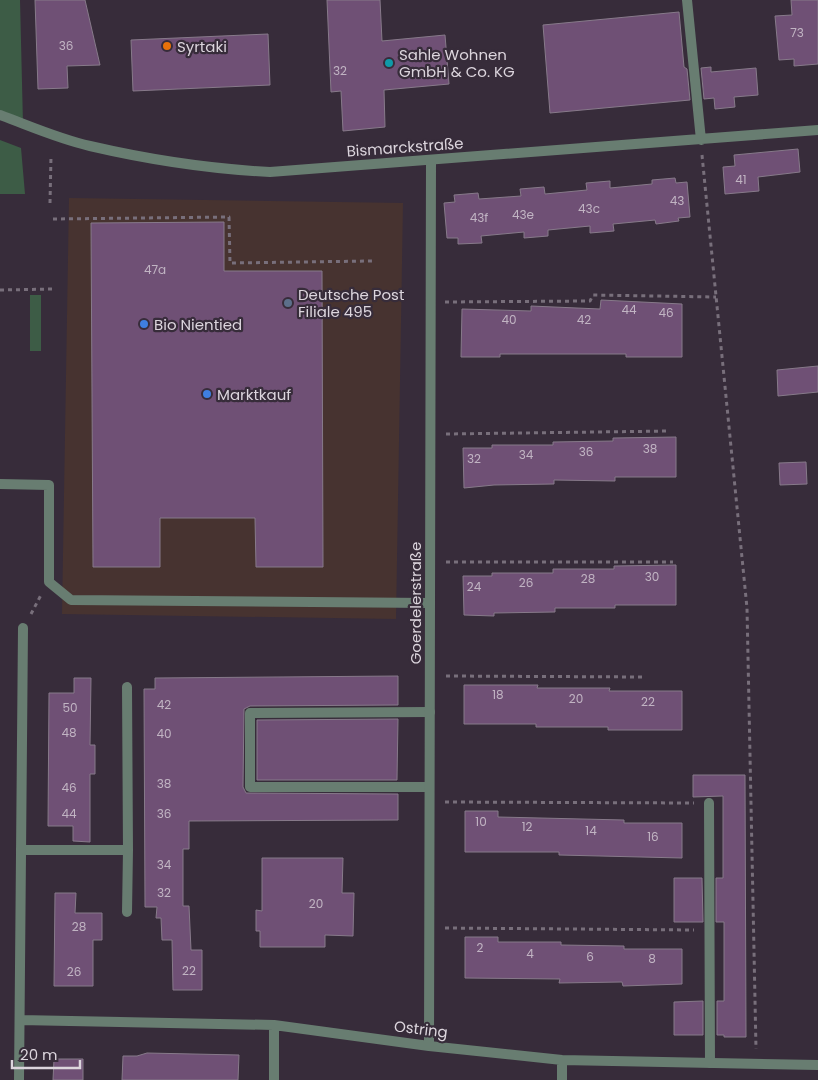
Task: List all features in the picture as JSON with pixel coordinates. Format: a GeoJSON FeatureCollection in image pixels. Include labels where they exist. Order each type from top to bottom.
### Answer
{"type":"FeatureCollection","features":[{"type":"Feature","properties":{"kind":"street"},"geometry":{"type":"LineString","coordinates":[[687,0],[702,140]]}},
{"type":"Feature","properties":{"kind":"street","name":"Bismarckstraße"},"geometry":{"type":"LineString","coordinates":[[0,115],[60,138],[90,146],[248,171],[270,172],[818,130]]}},
{"type":"Feature","properties":{"kind":"street","name":"Goerdelerstraße"},"geometry":{"type":"LineString","coordinates":[[429,1046],[431,161]]}},
{"type":"Feature","properties":{"kind":"street"},"geometry":{"type":"LineString","coordinates":[[0,484],[49,485],[49,582],[71,600],[430,603]]}},
{"type":"Feature","properties":{"kind":"street"},"geometry":{"type":"LineString","coordinates":[[19,1080],[23,628]]}},
{"type":"Feature","properties":{"kind":"street"},"geometry":{"type":"LineString","coordinates":[[127,687],[127,912]]}},
{"type":"Feature","properties":{"kind":"street"},"geometry":{"type":"LineString","coordinates":[[430,712],[250,713],[250,787],[430,787]]}},
{"type":"Feature","properties":{"kind":"street"},"geometry":{"type":"LineString","coordinates":[[709,804],[710,1063]]}},
{"type":"Feature","properties":{"kind":"street"},"geometry":{"type":"LineString","coordinates":[[21,850],[128,850]]}},
{"type":"Feature","properties":{"kind":"street","name":"Ostring"},"geometry":{"type":"LineString","coordinates":[[20,1020],[274,1025],[429,1046],[562,1060],[818,1064]]}},
{"type":"Feature","properties":{"kind":"street"},"geometry":{"type":"LineString","coordinates":[[274,1025],[274,1080]]}},
{"type":"Feature","properties":{"kind":"street"},"geometry":{"type":"LineString","coordinates":[[562,1060],[562,1080]]}},
{"type":"Feature","properties":{"kind":"path"},"geometry":{"type":"LineString","coordinates":[[702,140],[746,608],[757,1064]]}},
{"type":"Feature","properties":{"kind":"path"},"geometry":{"type":"LineString","coordinates":[[50,203],[51,156]]}},
{"type":"Feature","properties":{"kind":"path"},"geometry":{"type":"LineString","coordinates":[[53,219],[229,217],[230,263],[372,261]]}},
{"type":"Feature","properties":{"kind":"path"},"geometry":{"type":"LineString","coordinates":[[0,290],[54,289]]}},
{"type":"Feature","properties":{"kind":"path"},"geometry":{"type":"LineString","coordinates":[[430,302],[590,301],[593,295],[716,296]]}},
{"type":"Feature","properties":{"kind":"path"},"geometry":{"type":"LineString","coordinates":[[430,434],[670,431]]}},
{"type":"Feature","properties":{"kind":"path"},"geometry":{"type":"LineString","coordinates":[[430,562],[673,562]]}},
{"type":"Feature","properties":{"kind":"path"},"geometry":{"type":"LineString","coordinates":[[23,628],[49,582]]}},
{"type":"Feature","properties":{"kind":"path"},"geometry":{"type":"LineString","coordinates":[[430,676],[646,677]]}},
{"type":"Feature","properties":{"kind":"path"},"geometry":{"type":"LineString","coordinates":[[430,802],[709,804]]}},
{"type":"Feature","properties":{"kind":"path"},"geometry":{"type":"LineString","coordinates":[[429,928],[710,930]]}},
{"type":"Feature","properties":{"kind":"shaded area"},"geometry":{"type":"Polygon","coordinates":[[[69,198],[403,203],[396,619],[62,614],[69,198]]]}},
{"type":"Feature","properties":{"kind":"green space"},"geometry":{"type":"Polygon","coordinates":[[[0,0],[20,0],[23,124],[0,115],[0,0]]]}},
{"type":"Feature","properties":{"kind":"green space"},"geometry":{"type":"Polygon","coordinates":[[[0,140],[21,148],[25,194],[0,194],[0,140]]]}},
{"type":"Feature","properties":{"kind":"green space"},"geometry":{"type":"Polygon","coordinates":[[[30,295],[41,295],[41,351],[30,351],[30,295]]]}},
{"type":"Feature","properties":{"kind":"building"},"geometry":{"type":"Polygon","coordinates":[[[35,0],[85,0],[100,65],[67,66],[68,88],[38,89],[35,0]]]}},
{"type":"Feature","properties":{"kind":"building","name":"Sahle Wohnen GmbH & Co. KG"},"geometry":{"type":"Polygon","coordinates":[[[327,0],[380,0],[382,41],[445,35],[449,84],[384,90],[385,127],[343,131],[341,91],[331,92],[327,0]]]}},
{"type":"Feature","properties":{"kind":"building"},"geometry":{"type":"Polygon","coordinates":[[[791,0],[818,0],[818,64],[794,66],[794,59],[779,60],[775,16],[792,15],[791,0]]]}},
{"type":"Feature","properties":{"kind":"building"},"geometry":{"type":"Polygon","coordinates":[[[679,12],[684,67],[687,69],[690,100],[550,113],[543,25],[679,12]]]}},
{"type":"Feature","properties":{"kind":"building"},"geometry":{"type":"Polygon","coordinates":[[[268,34],[270,85],[133,91],[131,40],[268,34]]]}},
{"type":"Feature","properties":{"kind":"building"},"geometry":{"type":"Polygon","coordinates":[[[711,67],[711,72],[756,68],[758,95],[734,97],[735,107],[715,109],[714,98],[704,99],[701,68],[711,67]]]}},
{"type":"Feature","properties":{"kind":"building"},"geometry":{"type":"Polygon","coordinates":[[[798,149],[800,172],[758,177],[759,191],[725,194],[723,167],[735,166],[734,155],[798,149]]]}},
{"type":"Feature","properties":{"kind":"building"},"geometry":{"type":"Polygon","coordinates":[[[675,178],[676,183],[687,182],[690,217],[678,218],[679,221],[656,224],[655,220],[613,224],[614,231],[590,233],[590,226],[548,230],[548,236],[524,238],[524,232],[481,236],[482,243],[458,244],[458,238],[447,238],[444,203],[455,202],[454,195],[478,193],[479,199],[521,196],[520,189],[544,187],[545,194],[587,190],[586,183],[610,181],[610,188],[652,184],[652,180],[675,178]]]}},
{"type":"Feature","properties":{"kind":"building","name":"Marktkauf"},"geometry":{"type":"Polygon","coordinates":[[[224,222],[224,271],[322,271],[323,567],[256,567],[255,518],[160,518],[160,567],[93,567],[91,223],[224,222]]]}},
{"type":"Feature","properties":{"kind":"building"},"geometry":{"type":"Polygon","coordinates":[[[601,300],[682,304],[682,357],[626,357],[626,354],[500,354],[500,357],[461,357],[462,309],[531,311],[531,306],[600,309],[601,300]]]}},
{"type":"Feature","properties":{"kind":"building"},"geometry":{"type":"Polygon","coordinates":[[[818,366],[818,392],[778,396],[777,370],[818,366]]]}},
{"type":"Feature","properties":{"kind":"building"},"geometry":{"type":"Polygon","coordinates":[[[676,437],[676,477],[615,477],[615,481],[554,480],[554,484],[494,485],[464,488],[463,448],[492,448],[492,445],[553,445],[553,442],[613,441],[613,438],[676,437]]]}},
{"type":"Feature","properties":{"kind":"building"},"geometry":{"type":"Polygon","coordinates":[[[806,462],[807,484],[780,485],[779,463],[806,462]]]}},
{"type":"Feature","properties":{"kind":"building"},"geometry":{"type":"Polygon","coordinates":[[[676,565],[676,605],[615,605],[615,608],[555,608],[555,612],[494,613],[494,616],[464,615],[463,576],[492,576],[492,573],[553,573],[553,569],[614,569],[614,566],[676,565]]]}},
{"type":"Feature","properties":{"kind":"building"},"geometry":{"type":"Polygon","coordinates":[[[398,676],[398,705],[250,706],[244,709],[243,787],[246,793],[398,794],[398,820],[189,821],[189,849],[183,849],[183,906],[189,906],[191,950],[202,950],[202,990],[173,990],[172,940],[162,940],[161,918],[156,918],[157,907],[145,907],[144,689],[155,689],[155,678],[398,676]]]}},
{"type":"Feature","properties":{"kind":"building"},"geometry":{"type":"Polygon","coordinates":[[[74,678],[91,678],[90,745],[95,745],[95,774],[90,774],[90,842],[73,841],[73,826],[48,826],[49,693],[74,693],[74,678]]]}},
{"type":"Feature","properties":{"kind":"building"},"geometry":{"type":"Polygon","coordinates":[[[464,685],[538,685],[537,688],[610,688],[609,691],[682,691],[682,730],[608,730],[608,727],[536,727],[536,724],[464,724],[464,685]]]}},
{"type":"Feature","properties":{"kind":"building"},"geometry":{"type":"Polygon","coordinates":[[[398,719],[397,780],[257,780],[257,720],[398,719]]]}},
{"type":"Feature","properties":{"kind":"building"},"geometry":{"type":"Polygon","coordinates":[[[693,775],[745,775],[746,1037],[724,1037],[724,1035],[717,1035],[717,1001],[724,1001],[724,922],[716,922],[716,878],[723,878],[723,796],[693,797],[693,775]]]}},
{"type":"Feature","properties":{"kind":"building"},"geometry":{"type":"Polygon","coordinates":[[[465,811],[498,811],[498,817],[624,820],[624,823],[682,823],[682,858],[559,855],[559,852],[465,852],[465,811]]]}},
{"type":"Feature","properties":{"kind":"building"},"geometry":{"type":"Polygon","coordinates":[[[262,858],[343,858],[342,893],[354,893],[353,936],[325,935],[325,947],[260,947],[260,931],[256,931],[256,910],[262,911],[262,858]]]}},
{"type":"Feature","properties":{"kind":"building"},"geometry":{"type":"Polygon","coordinates":[[[674,878],[702,878],[703,922],[674,922],[674,878]]]}},
{"type":"Feature","properties":{"kind":"building"},"geometry":{"type":"Polygon","coordinates":[[[55,893],[76,893],[75,913],[102,913],[102,940],[93,940],[93,986],[54,986],[55,893]]]}},
{"type":"Feature","properties":{"kind":"building"},"geometry":{"type":"Polygon","coordinates":[[[465,937],[498,937],[498,942],[561,942],[561,945],[624,946],[624,949],[682,949],[682,984],[623,986],[622,982],[559,983],[560,979],[465,978],[465,937]]]}},
{"type":"Feature","properties":{"kind":"building"},"geometry":{"type":"Polygon","coordinates":[[[703,1001],[703,1035],[674,1035],[674,1002],[703,1001]]]}},
{"type":"Feature","properties":{"kind":"building"},"geometry":{"type":"Polygon","coordinates":[[[147,1053],[239,1055],[238,1080],[122,1080],[123,1056],[137,1056],[147,1053]]]}},
{"type":"Feature","properties":{"kind":"building"},"geometry":{"type":"Polygon","coordinates":[[[54,1059],[83,1059],[83,1080],[53,1080],[54,1059]]]}},
{"type":"Feature","properties":{"kind":"place","name":"Syrtaki"},"geometry":{"type":"Point","coordinates":[167,46]}},
{"type":"Feature","properties":{"kind":"place","name":"Sahle Wohnen GmbH & Co. KG"},"geometry":{"type":"Point","coordinates":[389,63]}},
{"type":"Feature","properties":{"kind":"place","name":"Deutsche Post Filiale 495"},"geometry":{"type":"Point","coordinates":[288,303]}},
{"type":"Feature","properties":{"kind":"place","name":"Bio Nientied"},"geometry":{"type":"Point","coordinates":[144,324]}},
{"type":"Feature","properties":{"kind":"place","name":"Marktkauf"},"geometry":{"type":"Point","coordinates":[207,394]}}]}
